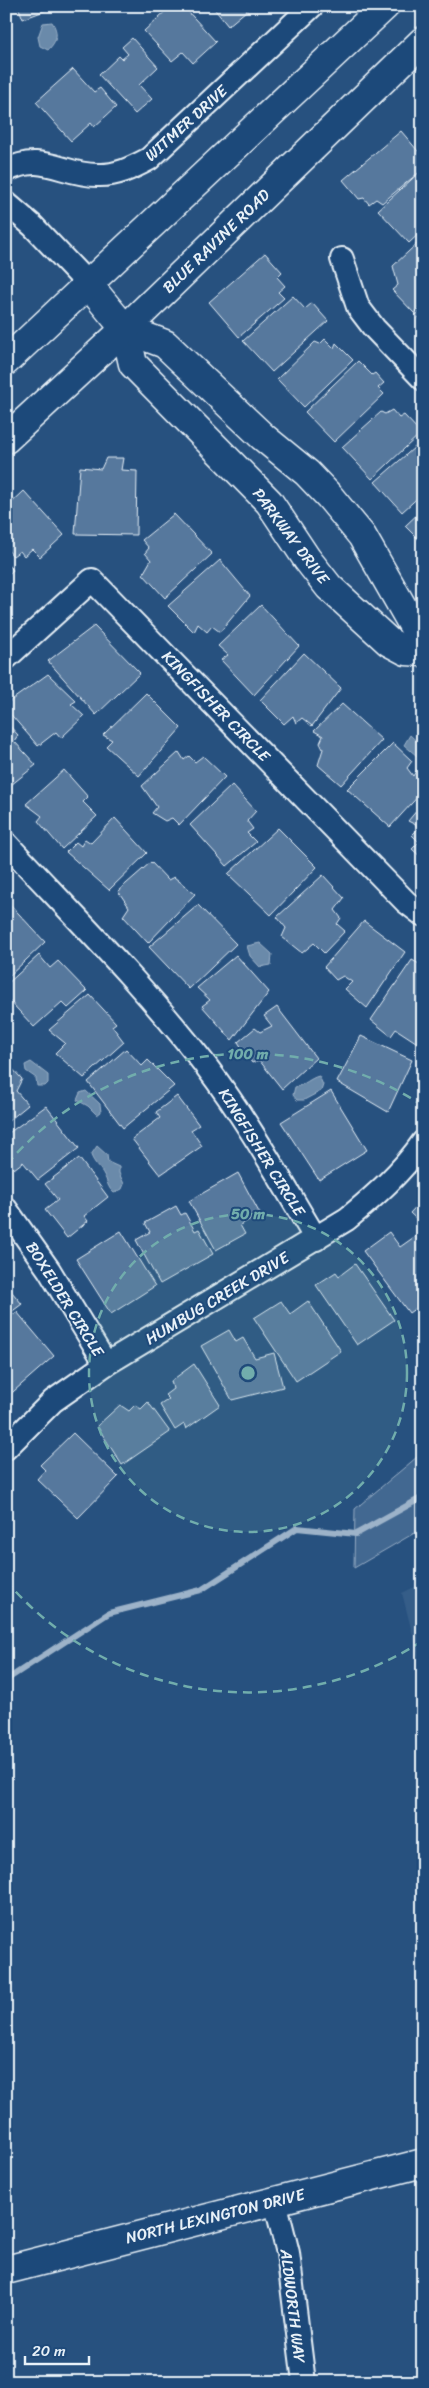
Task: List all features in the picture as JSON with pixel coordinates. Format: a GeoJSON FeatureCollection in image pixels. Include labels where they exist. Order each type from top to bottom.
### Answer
{"type":"FeatureCollection","features":[{"type":"Feature","properties":{"kind":"street","name":"WITMER DRIVE"},"geometry":{"type":"LineString","coordinates":[[6,171],[30,162],[46,163],[79,173],[97,175],[115,174],[132,168],[148,159],[312,6]]}},
{"type":"Feature","properties":{"kind":"street"},"geometry":{"type":"LineString","coordinates":[[6,360],[385,6]]}},
{"type":"Feature","properties":{"kind":"street","name":"BLUE RAVINE ROAD"},"geometry":{"type":"LineString","coordinates":[[6,439],[125,329],[423,41]]}},
{"type":"Feature","properties":{"kind":"street"},"geometry":{"type":"LineString","coordinates":[[6,203],[33,226],[88,284]]}},
{"type":"Feature","properties":{"kind":"street"},"geometry":{"type":"LineString","coordinates":[[342,259],[358,307],[374,328],[423,379]]}},
{"type":"Feature","properties":{"kind":"street","name":"PARKWAY DRIVE"},"geometry":{"type":"LineString","coordinates":[[88,284],[125,329],[133,364],[269,502],[307,559],[329,587],[389,642],[406,650],[423,652]]}},
{"type":"Feature","properties":{"kind":"street"},"geometry":{"type":"LineString","coordinates":[[125,329],[165,344],[263,438],[307,473],[329,496],[362,536],[423,643]]}},
{"type":"Feature","properties":{"kind":"street","name":"KINGFISHER CIRCLE"},"geometry":{"type":"LineString","coordinates":[[6,658],[92,580],[406,902],[423,915]]}},
{"type":"Feature","properties":{"kind":"street","name":"KINGFISHER CIRCLE"},"geometry":{"type":"LineString","coordinates":[[6,843],[147,995],[201,1060],[248,1125],[316,1239]]}},
{"type":"Feature","properties":{"kind":"street","name":"HUMBUG CREEK DRIVE"},"geometry":{"type":"LineString","coordinates":[[6,1448],[53,1401],[106,1364],[347,1219],[374,1197],[399,1172],[423,1142]]}},
{"type":"Feature","properties":{"kind":"street","name":"BOXELDER CIRCLE"},"geometry":{"type":"LineString","coordinates":[[6,1209],[49,1270],[106,1364]]}},
{"type":"Feature","properties":{"kind":"street","name":"NORTH LEXINGTON DRIVE"},"geometry":{"type":"LineString","coordinates":[[6,2270],[423,2163]]}},
{"type":"Feature","properties":{"kind":"street","name":"ALDWORTH WAY"},"geometry":{"type":"LineString","coordinates":[[275,2201],[288,2253],[304,2382]]}},
{"type":"Feature","properties":{"kind":"shaded area"},"geometry":{"type":"Polygon","coordinates":[[[52,22],[56,30],[56,37],[48,50],[40,46],[38,37],[43,23],[52,22]]]}},
{"type":"Feature","properties":{"kind":"shaded area"},"geometry":{"type":"Polygon","coordinates":[[[410,735],[423,747],[423,761],[404,745],[410,735]]]}},
{"type":"Feature","properties":{"kind":"shaded area"},"geometry":{"type":"Polygon","coordinates":[[[260,943],[272,954],[271,965],[260,967],[250,956],[247,946],[260,943]]]}},
{"type":"Feature","properties":{"kind":"shaded area"},"geometry":{"type":"Polygon","coordinates":[[[31,1062],[48,1075],[48,1083],[45,1086],[37,1086],[36,1078],[26,1071],[25,1065],[31,1062]]]}},
{"type":"Feature","properties":{"kind":"shaded area"},"geometry":{"type":"Polygon","coordinates":[[[319,1076],[323,1085],[321,1091],[304,1100],[297,1100],[293,1095],[295,1087],[319,1076]]]}},
{"type":"Feature","properties":{"kind":"shaded area"},"geometry":{"type":"Polygon","coordinates":[[[86,1091],[100,1104],[101,1112],[97,1115],[88,1106],[77,1100],[80,1093],[86,1091]]]}},
{"type":"Feature","properties":{"kind":"shaded area"},"geometry":{"type":"Polygon","coordinates":[[[97,1146],[107,1155],[108,1162],[119,1167],[119,1173],[124,1184],[122,1189],[114,1193],[91,1155],[97,1146]]]}},
{"type":"Feature","properties":{"kind":"shaded area"},"geometry":{"type":"Polygon","coordinates":[[[423,1452],[423,1528],[354,1568],[355,1509],[423,1452]]]}},
{"type":"Feature","properties":{"kind":"shaded area"},"geometry":{"type":"Polygon","coordinates":[[[423,1583],[423,1675],[402,1593],[423,1583]]]}},
{"type":"Feature","properties":{"kind":"building"},"geometry":{"type":"Polygon","coordinates":[[[18,6],[52,6],[52,8],[23,19],[18,6]]]}},
{"type":"Feature","properties":{"kind":"building"},"geometry":{"type":"Polygon","coordinates":[[[171,6],[183,6],[216,42],[193,63],[183,52],[172,61],[144,31],[171,6]]]}},
{"type":"Feature","properties":{"kind":"building"},"geometry":{"type":"Polygon","coordinates":[[[212,6],[252,6],[228,26],[212,6]]]}},
{"type":"Feature","properties":{"kind":"building"},"geometry":{"type":"Polygon","coordinates":[[[132,38],[158,67],[139,85],[152,99],[135,114],[99,75],[119,56],[122,59],[128,54],[122,47],[132,38]]]}},
{"type":"Feature","properties":{"kind":"building"},"geometry":{"type":"Polygon","coordinates":[[[73,69],[94,92],[100,88],[116,107],[94,127],[91,123],[71,141],[36,102],[73,69]]]}},
{"type":"Feature","properties":{"kind":"building"},"geometry":{"type":"Polygon","coordinates":[[[401,131],[423,157],[423,169],[382,203],[376,199],[369,204],[364,198],[359,199],[343,180],[401,131]]]}},
{"type":"Feature","properties":{"kind":"building"},"geometry":{"type":"Polygon","coordinates":[[[423,169],[423,230],[409,243],[378,210],[423,169]]]}},
{"type":"Feature","properties":{"kind":"building"},"geometry":{"type":"Polygon","coordinates":[[[423,238],[423,304],[414,313],[392,290],[398,285],[393,266],[423,238]]]}},
{"type":"Feature","properties":{"kind":"building"},"geometry":{"type":"Polygon","coordinates":[[[265,253],[282,272],[277,277],[285,286],[278,292],[284,298],[239,337],[209,302],[265,253]]]}},
{"type":"Feature","properties":{"kind":"building"},"geometry":{"type":"Polygon","coordinates":[[[293,296],[305,309],[312,303],[328,321],[272,372],[243,341],[293,296]]]}},
{"type":"Feature","properties":{"kind":"building"},"geometry":{"type":"Polygon","coordinates":[[[423,309],[423,323],[416,315],[423,309]]]}},
{"type":"Feature","properties":{"kind":"building"},"geometry":{"type":"Polygon","coordinates":[[[325,339],[334,348],[336,343],[353,360],[304,407],[277,379],[315,342],[320,344],[325,339]]]}},
{"type":"Feature","properties":{"kind":"building"},"geometry":{"type":"Polygon","coordinates":[[[358,361],[372,375],[375,373],[384,383],[378,388],[384,394],[334,442],[305,412],[358,361]]]}},
{"type":"Feature","properties":{"kind":"building"},"geometry":{"type":"Polygon","coordinates":[[[392,410],[399,418],[404,415],[421,433],[372,479],[342,447],[381,412],[385,414],[392,410]]]}},
{"type":"Feature","properties":{"kind":"building"},"geometry":{"type":"Polygon","coordinates":[[[423,440],[423,493],[402,512],[375,482],[423,440]]]}},
{"type":"Feature","properties":{"kind":"building"},"geometry":{"type":"Polygon","coordinates":[[[106,458],[123,458],[121,470],[137,471],[136,535],[75,534],[80,467],[101,469],[106,458]]]}},
{"type":"Feature","properties":{"kind":"building"},"geometry":{"type":"Polygon","coordinates":[[[24,491],[64,535],[40,557],[32,549],[24,556],[20,551],[13,556],[6,548],[6,508],[24,491]]]}},
{"type":"Feature","properties":{"kind":"building"},"geometry":{"type":"Polygon","coordinates":[[[423,509],[423,544],[405,526],[423,509]]]}},
{"type":"Feature","properties":{"kind":"building"},"geometry":{"type":"Polygon","coordinates":[[[174,514],[212,554],[165,598],[143,574],[151,560],[145,553],[149,548],[142,540],[174,514]]]}},
{"type":"Feature","properties":{"kind":"building"},"geometry":{"type":"Polygon","coordinates":[[[220,560],[250,596],[220,632],[212,626],[207,632],[198,624],[194,632],[168,606],[220,560]]]}},
{"type":"Feature","properties":{"kind":"building"},"geometry":{"type":"Polygon","coordinates":[[[6,563],[13,570],[6,577],[6,563]]]}},
{"type":"Feature","properties":{"kind":"building"},"geometry":{"type":"Polygon","coordinates":[[[261,605],[299,646],[254,695],[221,660],[228,655],[218,646],[261,605]]]}},
{"type":"Feature","properties":{"kind":"building"},"geometry":{"type":"Polygon","coordinates":[[[94,626],[140,673],[96,715],[48,661],[94,626]]]}},
{"type":"Feature","properties":{"kind":"building"},"geometry":{"type":"Polygon","coordinates":[[[304,653],[341,688],[312,726],[302,718],[296,723],[293,716],[284,724],[260,700],[304,653]]]}},
{"type":"Feature","properties":{"kind":"building"},"geometry":{"type":"Polygon","coordinates":[[[48,674],[76,701],[71,704],[84,716],[61,738],[56,732],[38,746],[6,709],[6,704],[48,674]]]}},
{"type":"Feature","properties":{"kind":"building"},"geometry":{"type":"Polygon","coordinates":[[[146,693],[181,728],[139,776],[106,746],[112,740],[103,735],[146,693]]]}},
{"type":"Feature","properties":{"kind":"building"},"geometry":{"type":"Polygon","coordinates":[[[342,704],[382,740],[341,785],[318,765],[323,749],[320,743],[323,736],[314,731],[342,704]]]}},
{"type":"Feature","properties":{"kind":"building"},"geometry":{"type":"Polygon","coordinates":[[[6,722],[18,735],[14,741],[36,765],[6,789],[6,722]]]}},
{"type":"Feature","properties":{"kind":"building"},"geometry":{"type":"Polygon","coordinates":[[[393,743],[412,761],[407,768],[413,776],[418,768],[423,771],[423,791],[390,827],[347,789],[393,743]]]}},
{"type":"Feature","properties":{"kind":"building"},"geometry":{"type":"Polygon","coordinates":[[[179,752],[184,760],[189,756],[195,762],[203,756],[225,777],[179,825],[172,818],[165,821],[152,813],[157,807],[142,786],[179,752]]]}},
{"type":"Feature","properties":{"kind":"building"},"geometry":{"type":"Polygon","coordinates":[[[64,770],[88,797],[83,802],[97,816],[62,849],[38,821],[42,816],[26,804],[64,770]]]}},
{"type":"Feature","properties":{"kind":"building"},"geometry":{"type":"Polygon","coordinates":[[[232,785],[256,811],[247,821],[253,829],[247,833],[256,842],[227,866],[190,825],[232,785]]]}},
{"type":"Feature","properties":{"kind":"building"},"geometry":{"type":"Polygon","coordinates":[[[423,803],[423,859],[412,849],[419,842],[412,835],[420,827],[408,821],[423,803]]]}},
{"type":"Feature","properties":{"kind":"building"},"geometry":{"type":"Polygon","coordinates":[[[115,818],[147,853],[109,890],[66,852],[76,842],[81,846],[85,839],[91,843],[115,818]]]}},
{"type":"Feature","properties":{"kind":"building"},"geometry":{"type":"Polygon","coordinates":[[[278,828],[317,867],[271,915],[228,874],[278,828]]]}},
{"type":"Feature","properties":{"kind":"building"},"geometry":{"type":"Polygon","coordinates":[[[151,862],[168,880],[174,877],[195,894],[148,943],[123,916],[129,907],[118,891],[151,862]]]}},
{"type":"Feature","properties":{"kind":"building"},"geometry":{"type":"Polygon","coordinates":[[[323,875],[344,898],[335,910],[341,918],[337,924],[345,931],[324,953],[314,943],[302,953],[282,937],[286,928],[277,917],[323,875]]]}},
{"type":"Feature","properties":{"kind":"building"},"geometry":{"type":"Polygon","coordinates":[[[6,900],[45,942],[6,979],[6,900]]]}},
{"type":"Feature","properties":{"kind":"building"},"geometry":{"type":"Polygon","coordinates":[[[198,905],[236,944],[189,989],[149,947],[198,905]]]}},
{"type":"Feature","properties":{"kind":"building"},"geometry":{"type":"Polygon","coordinates":[[[364,921],[405,952],[367,1008],[345,989],[352,982],[343,976],[336,980],[324,967],[364,921]]]}},
{"type":"Feature","properties":{"kind":"building"},"geometry":{"type":"Polygon","coordinates":[[[39,955],[50,968],[58,961],[87,991],[68,1008],[62,1002],[34,1027],[6,997],[6,985],[39,955]]]}},
{"type":"Feature","properties":{"kind":"building"},"geometry":{"type":"Polygon","coordinates":[[[236,955],[269,992],[232,1040],[202,1006],[210,1000],[197,988],[236,955]]]}},
{"type":"Feature","properties":{"kind":"building"},"geometry":{"type":"Polygon","coordinates":[[[412,960],[423,966],[422,1046],[396,1029],[391,1036],[371,1020],[412,960]]]}},
{"type":"Feature","properties":{"kind":"building"},"geometry":{"type":"Polygon","coordinates":[[[90,995],[116,1023],[112,1026],[124,1042],[84,1078],[55,1053],[65,1043],[49,1030],[90,995]]]}},
{"type":"Feature","properties":{"kind":"building"},"geometry":{"type":"Polygon","coordinates":[[[277,1007],[316,1058],[282,1089],[259,1060],[252,1063],[238,1042],[255,1028],[260,1032],[272,1026],[264,1016],[277,1007]]]}},
{"type":"Feature","properties":{"kind":"building"},"geometry":{"type":"Polygon","coordinates":[[[361,1036],[412,1060],[388,1112],[337,1082],[361,1036]]]}},
{"type":"Feature","properties":{"kind":"building"},"geometry":{"type":"Polygon","coordinates":[[[126,1049],[142,1066],[148,1060],[174,1086],[123,1128],[88,1082],[126,1049]]]}},
{"type":"Feature","properties":{"kind":"building"},"geometry":{"type":"Polygon","coordinates":[[[6,1062],[22,1079],[16,1091],[28,1105],[6,1123],[6,1062]]]}},
{"type":"Feature","properties":{"kind":"building"},"geometry":{"type":"Polygon","coordinates":[[[331,1091],[367,1150],[319,1180],[281,1122],[331,1091]]]}},
{"type":"Feature","properties":{"kind":"building"},"geometry":{"type":"Polygon","coordinates":[[[177,1096],[199,1125],[191,1130],[202,1146],[160,1175],[132,1139],[160,1118],[156,1112],[177,1096]]]}},
{"type":"Feature","properties":{"kind":"building"},"geometry":{"type":"Polygon","coordinates":[[[46,1106],[79,1148],[38,1180],[23,1162],[14,1169],[6,1160],[6,1135],[46,1106]]]}},
{"type":"Feature","properties":{"kind":"building"},"geometry":{"type":"Polygon","coordinates":[[[79,1158],[108,1197],[84,1216],[88,1221],[67,1238],[45,1210],[58,1200],[45,1184],[79,1158]]]}},
{"type":"Feature","properties":{"kind":"building"},"geometry":{"type":"Polygon","coordinates":[[[238,1173],[260,1214],[240,1225],[245,1234],[216,1250],[189,1201],[238,1173]]]}},
{"type":"Feature","properties":{"kind":"building"},"geometry":{"type":"Polygon","coordinates":[[[423,1199],[423,1225],[410,1213],[423,1199]]]}},
{"type":"Feature","properties":{"kind":"building"},"geometry":{"type":"Polygon","coordinates":[[[176,1206],[181,1215],[185,1213],[195,1231],[199,1229],[213,1254],[160,1284],[136,1240],[150,1232],[145,1223],[176,1206]]]}},
{"type":"Feature","properties":{"kind":"building"},"geometry":{"type":"Polygon","coordinates":[[[121,1231],[155,1286],[111,1314],[76,1259],[121,1231]]]}},
{"type":"Feature","properties":{"kind":"building"},"geometry":{"type":"Polygon","coordinates":[[[389,1232],[400,1247],[417,1235],[423,1243],[423,1303],[409,1313],[363,1251],[389,1232]]]}},
{"type":"Feature","properties":{"kind":"building"},"geometry":{"type":"Polygon","coordinates":[[[355,1264],[394,1320],[357,1345],[316,1285],[336,1272],[339,1276],[355,1264]]]}},
{"type":"Feature","properties":{"kind":"building"},"geometry":{"type":"Polygon","coordinates":[[[6,1285],[22,1304],[6,1316],[6,1285]]]}},
{"type":"Feature","properties":{"kind":"building"},"geometry":{"type":"Polygon","coordinates":[[[281,1301],[290,1314],[308,1301],[341,1351],[296,1381],[254,1318],[281,1301]]]}},
{"type":"Feature","properties":{"kind":"building"},"geometry":{"type":"Polygon","coordinates":[[[17,1312],[54,1356],[6,1398],[6,1320],[17,1312]]]}},
{"type":"Feature","properties":{"kind":"building"},"geometry":{"type":"Polygon","coordinates":[[[229,1330],[236,1342],[243,1338],[255,1358],[274,1353],[283,1387],[232,1400],[201,1346],[229,1330]]]}},
{"type":"Feature","properties":{"kind":"building"},"geometry":{"type":"Polygon","coordinates":[[[194,1364],[220,1405],[186,1429],[184,1424],[175,1430],[160,1405],[169,1399],[165,1395],[173,1389],[171,1381],[194,1364]]]}},
{"type":"Feature","properties":{"kind":"building"},"geometry":{"type":"Polygon","coordinates":[[[148,1402],[170,1432],[122,1465],[97,1426],[120,1405],[129,1411],[135,1405],[141,1409],[148,1402]]]}},
{"type":"Feature","properties":{"kind":"building"},"geometry":{"type":"Polygon","coordinates":[[[73,1433],[118,1477],[78,1518],[37,1479],[45,1470],[40,1465],[73,1433]]]}},
{"type":"Feature","properties":{"kind":"waterway"},"geometry":{"type":"LineString","coordinates":[[6,1680],[109,1613],[201,1590],[297,1528],[356,1534],[423,1497]]}}]}
